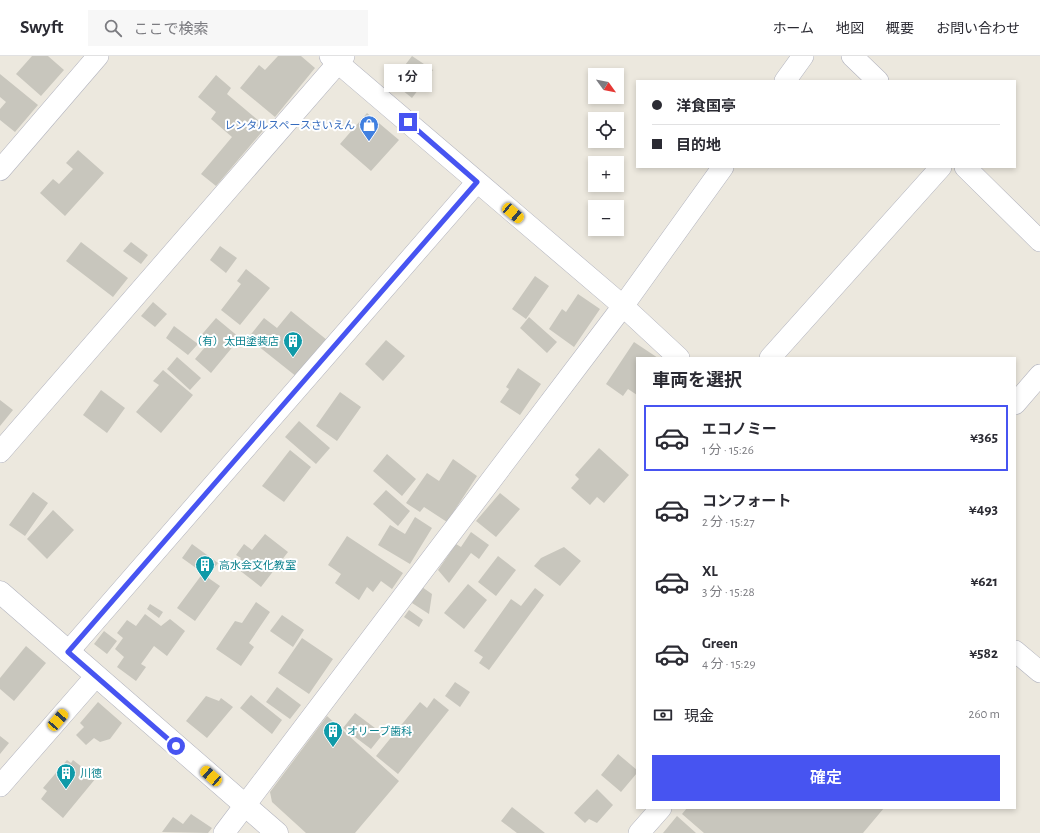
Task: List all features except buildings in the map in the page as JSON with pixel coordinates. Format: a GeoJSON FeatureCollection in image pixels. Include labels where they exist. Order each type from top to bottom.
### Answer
{"type":"FeatureCollection","features":[{"type":"Feature","properties":{"kind":"street"},"geometry":{"type":"LineString","coordinates":[[0,170],[98,56]]}},
{"type":"Feature","properties":{"kind":"street"},"geometry":{"type":"LineString","coordinates":[[786,80],[803,56]]}},
{"type":"Feature","properties":{"kind":"street"},"geometry":{"type":"LineString","coordinates":[[852,56],[877,80]]}},
{"type":"Feature","properties":{"kind":"street"},"geometry":{"type":"LineString","coordinates":[[0,452],[337,58],[477,182],[623,306],[678,357]]}},
{"type":"Feature","properties":{"kind":"street"},"geometry":{"type":"LineString","coordinates":[[224,833],[623,306],[722,168]]}},
{"type":"Feature","properties":{"kind":"street"},"geometry":{"type":"LineString","coordinates":[[771,357],[940,168]]}},
{"type":"Feature","properties":{"kind":"street"},"geometry":{"type":"LineString","coordinates":[[966,168],[1040,241]]}},
{"type":"Feature","properties":{"kind":"street"},"geometry":{"type":"LineString","coordinates":[[68,652],[477,182]]}},
{"type":"Feature","properties":{"kind":"street"},"geometry":{"type":"LineString","coordinates":[[1016,403],[1040,375]]}},
{"type":"Feature","properties":{"kind":"street"},"geometry":{"type":"LineString","coordinates":[[0,592],[277,833]]}},
{"type":"Feature","properties":{"kind":"street"},"geometry":{"type":"LineString","coordinates":[[1016,651],[1040,672]]}},
{"type":"Feature","properties":{"kind":"street"},"geometry":{"type":"LineString","coordinates":[[0,786],[96,676]]}},
{"type":"Feature","properties":{"kind":"street"},"geometry":{"type":"LineString","coordinates":[[639,833],[660,809]]}},
{"type":"Feature","properties":{"kind":"place","name":"レンタルスペースさいえん"},"geometry":{"type":"Point","coordinates":[369,142]}},
{"type":"Feature","properties":{"kind":"place","name":"（有）太田塗装店"},"geometry":{"type":"Point","coordinates":[293,358]}},
{"type":"Feature","properties":{"kind":"place","name":"高水会文化教室"},"geometry":{"type":"Point","coordinates":[205,582]}},
{"type":"Feature","properties":{"kind":"place","name":"オリーブ歯科"},"geometry":{"type":"Point","coordinates":[333,748]}},
{"type":"Feature","properties":{"kind":"place","name":"川徳"},"geometry":{"type":"Point","coordinates":[66,790]}},
{"type":"Feature","properties":{"kind":"route"},"geometry":{"type":"LineString","coordinates":[[176,746],[68,652],[477,182],[408,122]]}}]}
